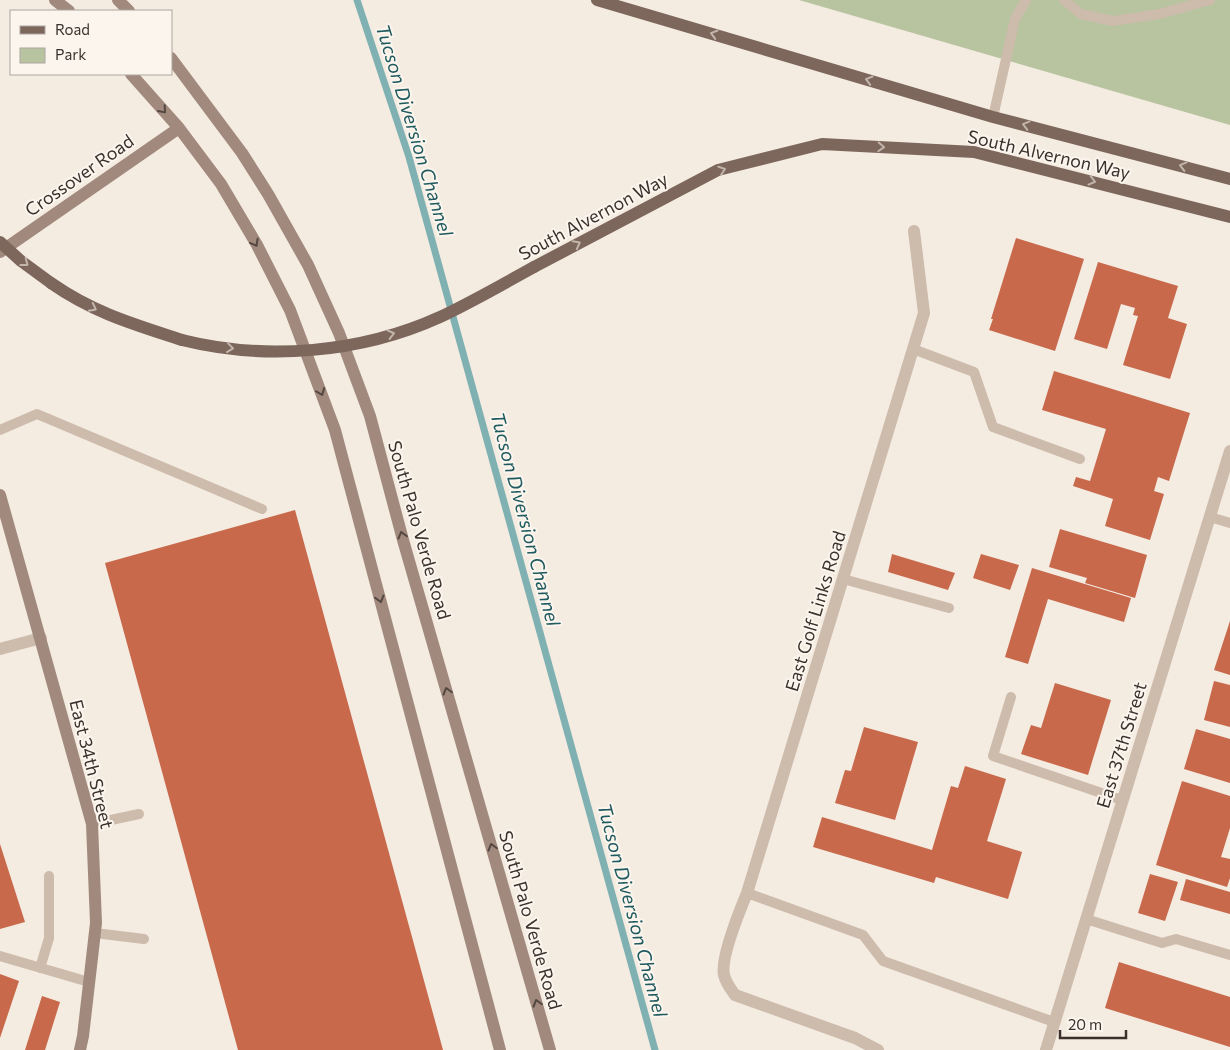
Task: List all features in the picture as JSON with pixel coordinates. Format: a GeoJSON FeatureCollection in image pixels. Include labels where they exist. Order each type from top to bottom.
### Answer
{"type":"FeatureCollection","features":[{"type":"Feature","properties":{"kind":"main road"},"geometry":{"type":"LineString","coordinates":[[55,0],[68,10]]}},
{"type":"Feature","properties":{"kind":"main road"},"geometry":{"type":"LineString","coordinates":[[118,0],[128,10]]}},
{"type":"Feature","properties":{"kind":"main road","name":"South Alvernon Way"},"geometry":{"type":"LineString","coordinates":[[597,0],[993,116],[1230,179]]}},
{"type":"Feature","properties":{"kind":"main road","name":"South Palo Verde Road"},"geometry":{"type":"LineString","coordinates":[[172,59],[242,153],[268,194],[308,265],[339,332],[370,416],[403,540],[550,1050]]}},
{"type":"Feature","properties":{"kind":"main road"},"geometry":{"type":"LineString","coordinates":[[132,75],[179,128],[220,184],[257,245],[290,310],[335,430],[500,1050]]}},
{"type":"Feature","properties":{"kind":"main road","name":"Crossover Road"},"geometry":{"type":"LineString","coordinates":[[0,252],[179,128]]}},
{"type":"Feature","properties":{"kind":"main road","name":"South Alvernon Way"},"geometry":{"type":"LineString","coordinates":[[0,242],[72,298],[100,312],[182,340],[204,345],[239,350],[282,351],[328,349],[404,331],[439,318],[718,170],[822,144],[974,152],[1230,217]]}},
{"type":"Feature","properties":{"kind":"main road","name":"East 34th Street"},"geometry":{"type":"LineString","coordinates":[[0,495],[92,824],[96,922],[80,1050]]}},
{"type":"Feature","properties":{"kind":"street","name":"East Golf Links Road"},"geometry":{"type":"LineString","coordinates":[[878,1050],[855,1038],[735,995],[728,986],[723,973],[725,956],[747,893],[924,313],[914,231]]}},
{"type":"Feature","properties":{"kind":"street","name":"East 37th Street"},"geometry":{"type":"LineString","coordinates":[[1046,1050],[1230,451]]}},
{"type":"Feature","properties":{"kind":"street"},"geometry":{"type":"LineString","coordinates":[[0,649],[41,638]]}},
{"type":"Feature","properties":{"kind":"lane"},"geometry":{"type":"LineString","coordinates":[[993,116],[1015,18],[1026,0]]}},
{"type":"Feature","properties":{"kind":"lane"},"geometry":{"type":"LineString","coordinates":[[1064,0],[1081,14],[1113,21],[1159,14],[1210,0]]}},
{"type":"Feature","properties":{"kind":"lane"},"geometry":{"type":"LineString","coordinates":[[913,349],[974,372],[993,427],[1080,459]]}},
{"type":"Feature","properties":{"kind":"lane"},"geometry":{"type":"LineString","coordinates":[[0,430],[37,414],[262,508]]}},
{"type":"Feature","properties":{"kind":"lane"},"geometry":{"type":"LineString","coordinates":[[1210,517],[1230,523]]}},
{"type":"Feature","properties":{"kind":"lane"},"geometry":{"type":"LineString","coordinates":[[843,579],[949,608]]}},
{"type":"Feature","properties":{"kind":"lane"},"geometry":{"type":"LineString","coordinates":[[1011,697],[993,756],[1122,800]]}},
{"type":"Feature","properties":{"kind":"lane"},"geometry":{"type":"LineString","coordinates":[[92,824],[138,814]]}},
{"type":"Feature","properties":{"kind":"lane"},"geometry":{"type":"LineString","coordinates":[[40,968],[49,938],[50,876]]}},
{"type":"Feature","properties":{"kind":"lane"},"geometry":{"type":"LineString","coordinates":[[747,893],[863,935],[883,961],[1054,1022]]}},
{"type":"Feature","properties":{"kind":"lane"},"geometry":{"type":"LineString","coordinates":[[1086,919],[1162,943],[1176,939],[1230,955]]}},
{"type":"Feature","properties":{"kind":"lane"},"geometry":{"type":"LineString","coordinates":[[94,933],[144,940]]}},
{"type":"Feature","properties":{"kind":"lane"},"geometry":{"type":"LineString","coordinates":[[0,956],[89,982]]}},
{"type":"Feature","properties":{"kind":"green space"},"geometry":{"type":"Polygon","coordinates":[[[799,0],[1230,0],[1230,125],[799,0]]]}},
{"type":"Feature","properties":{"kind":"building"},"geometry":{"type":"Polygon","coordinates":[[[1016,238],[1084,259],[1055,351],[989,330],[1016,238]]]}},
{"type":"Feature","properties":{"kind":"building"},"geometry":{"type":"Polygon","coordinates":[[[1098,262],[1178,286],[1168,318],[1187,324],[1170,379],[1123,365],[1138,316],[1133,315],[1135,308],[1121,304],[1107,349],[1074,339],[1098,262]]]}},
{"type":"Feature","properties":{"kind":"building"},"geometry":{"type":"Polygon","coordinates":[[[1054,371],[1190,413],[1169,481],[1158,477],[1154,491],[1164,494],[1150,540],[1105,526],[1113,499],[1073,486],[1076,477],[1090,481],[1106,429],[1042,410],[1054,371]]]}},
{"type":"Feature","properties":{"kind":"building"},"geometry":{"type":"Polygon","coordinates":[[[295,510],[443,1050],[238,1050],[105,563],[295,510]]]}},
{"type":"Feature","properties":{"kind":"building"},"geometry":{"type":"Polygon","coordinates":[[[1060,529],[1147,555],[1135,598],[1085,583],[1087,578],[1049,567],[1060,529]]]}},
{"type":"Feature","properties":{"kind":"building"},"geometry":{"type":"Polygon","coordinates":[[[892,554],[955,573],[948,590],[888,572],[892,554]]]}},
{"type":"Feature","properties":{"kind":"building"},"geometry":{"type":"Polygon","coordinates":[[[981,554],[1019,565],[1010,590],[973,578],[981,554]]]}},
{"type":"Feature","properties":{"kind":"building"},"geometry":{"type":"Polygon","coordinates":[[[1032,568],[1131,598],[1124,622],[1048,599],[1028,664],[1005,657],[1032,568]]]}},
{"type":"Feature","properties":{"kind":"building"},"geometry":{"type":"Polygon","coordinates":[[[1230,621],[1230,675],[1214,670],[1230,621]]]}},
{"type":"Feature","properties":{"kind":"building"},"geometry":{"type":"Polygon","coordinates":[[[1214,681],[1230,685],[1230,727],[1204,720],[1214,681]]]}},
{"type":"Feature","properties":{"kind":"building"},"geometry":{"type":"Polygon","coordinates":[[[1055,683],[1111,700],[1088,775],[1021,754],[1031,725],[1041,728],[1055,683]]]}},
{"type":"Feature","properties":{"kind":"building"},"geometry":{"type":"Polygon","coordinates":[[[864,727],[918,742],[895,820],[835,803],[845,770],[851,771],[864,727]]]}},
{"type":"Feature","properties":{"kind":"building"},"geometry":{"type":"Polygon","coordinates":[[[1196,729],[1230,739],[1230,783],[1184,769],[1196,729]]]}},
{"type":"Feature","properties":{"kind":"building"},"geometry":{"type":"Polygon","coordinates":[[[965,766],[1006,779],[987,841],[1022,852],[1008,899],[936,877],[934,883],[813,847],[822,817],[932,850],[951,786],[958,788],[965,766]]]}},
{"type":"Feature","properties":{"kind":"building"},"geometry":{"type":"Polygon","coordinates":[[[1182,781],[1230,796],[1230,828],[1221,857],[1230,859],[1230,878],[1227,887],[1156,865],[1182,781]]]}},
{"type":"Feature","properties":{"kind":"building"},"geometry":{"type":"Polygon","coordinates":[[[0,844],[25,922],[0,929],[0,844]]]}},
{"type":"Feature","properties":{"kind":"building"},"geometry":{"type":"Polygon","coordinates":[[[1150,874],[1178,882],[1165,921],[1138,913],[1150,874]]]}},
{"type":"Feature","properties":{"kind":"building"},"geometry":{"type":"Polygon","coordinates":[[[1186,879],[1230,892],[1230,914],[1180,900],[1186,879]]]}},
{"type":"Feature","properties":{"kind":"building"},"geometry":{"type":"Polygon","coordinates":[[[1119,962],[1230,997],[1230,1047],[1105,1008],[1119,962]]]}},
{"type":"Feature","properties":{"kind":"building"},"geometry":{"type":"Polygon","coordinates":[[[0,974],[19,981],[0,1038],[0,974]]]}},
{"type":"Feature","properties":{"kind":"building"},"geometry":{"type":"Polygon","coordinates":[[[42,996],[60,1002],[45,1050],[25,1050],[42,996]]]}},
{"type":"Feature","properties":{"kind":"waterway","name":"Tucson Diversion Channel"},"geometry":{"type":"LineString","coordinates":[[357,0],[409,157],[655,1050]]}}]}
